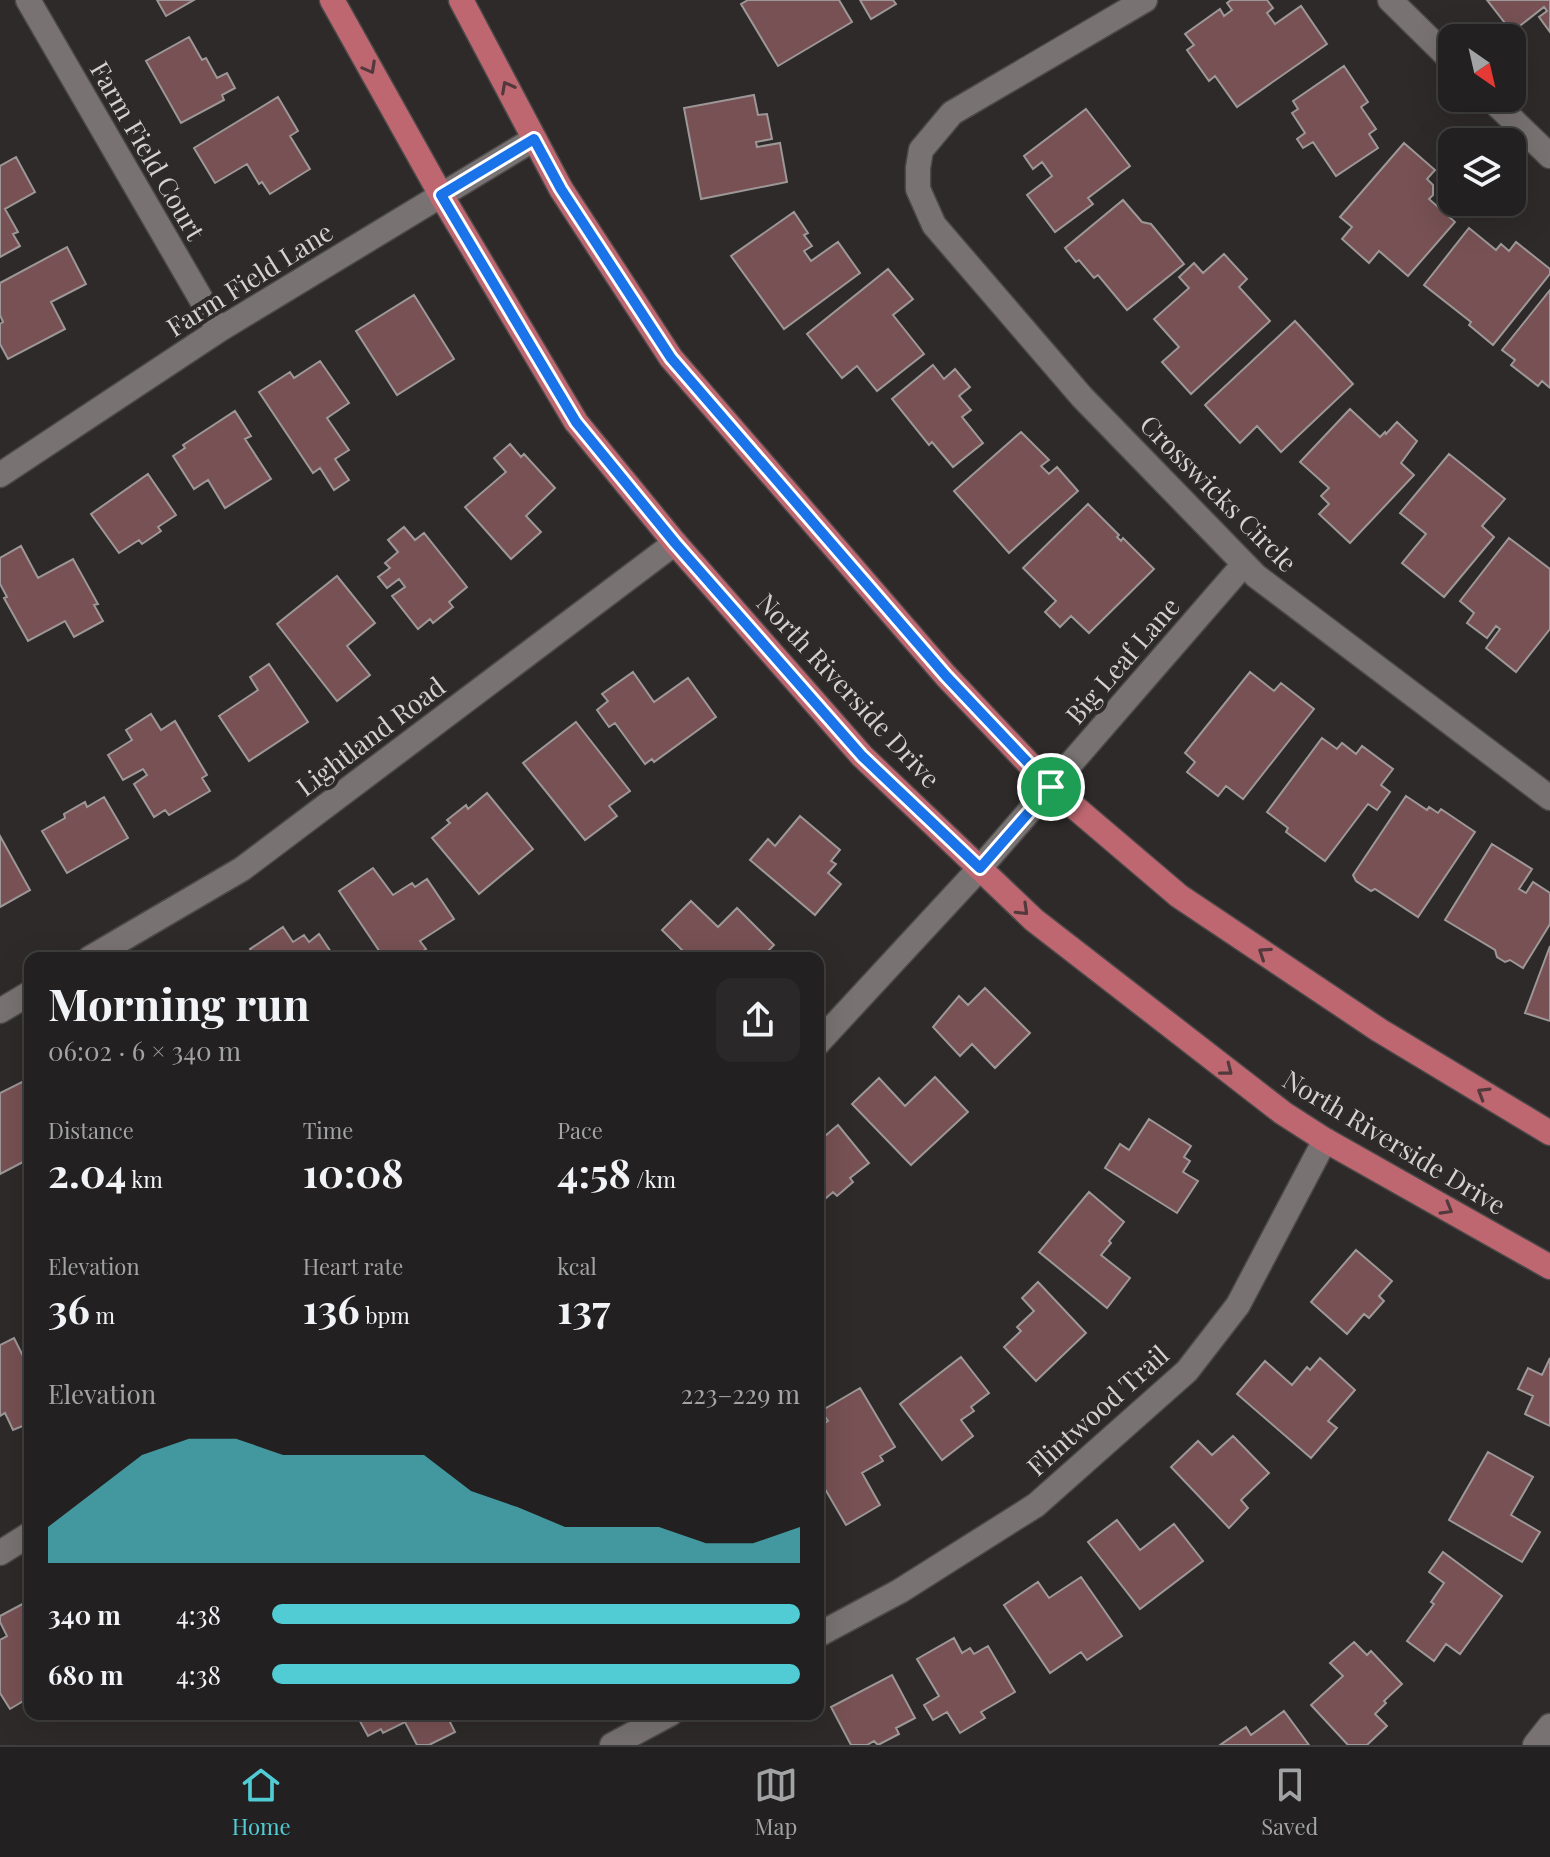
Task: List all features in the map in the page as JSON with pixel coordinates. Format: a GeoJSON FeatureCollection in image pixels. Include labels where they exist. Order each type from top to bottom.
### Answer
{"type":"FeatureCollection","features":[{"type":"Feature","properties":{"kind":"main road","name":"North Riverside Drive"},"geometry":{"type":"LineString","coordinates":[[332,0],[441,195],[576,422],[675,543],[862,756],[1047,930],[1283,1113],[1325,1140],[1550,1267]]}},
{"type":"Feature","properties":{"kind":"main road"},"geometry":{"type":"LineString","coordinates":[[461,0],[561,189],[671,358],[946,676],[1051,787],[1179,896],[1379,1030],[1550,1133]]}},
{"type":"Feature","properties":{"kind":"street","name":"Farm Field Court"},"geometry":{"type":"LineString","coordinates":[[28,0],[219,330]]}},
{"type":"Feature","properties":{"kind":"street","name":"Crosswicks Circle"},"geometry":{"type":"LineString","coordinates":[[1145,0],[952,113],[921,150],[918,168],[918,189],[934,225],[1082,397],[1256,576],[1550,798]]}},
{"type":"Feature","properties":{"kind":"street"},"geometry":{"type":"LineString","coordinates":[[1390,0],[1438,47]]}},
{"type":"Feature","properties":{"kind":"street"},"geometry":{"type":"LineString","coordinates":[[1504,112],[1550,156]]}},
{"type":"Feature","properties":{"kind":"street","name":"Farm Field Lane"},"geometry":{"type":"LineString","coordinates":[[0,475],[219,330],[534,139]]}},
{"type":"Feature","properties":{"kind":"street","name":"Lightland Road"},"geometry":{"type":"LineString","coordinates":[[100,952],[242,869],[675,543]]}},
{"type":"Feature","properties":{"kind":"street","name":"Big Leaf Lane"},"geometry":{"type":"LineString","coordinates":[[824,1037],[980,868],[1244,564]]}},
{"type":"Feature","properties":{"kind":"street"},"geometry":{"type":"LineString","coordinates":[[0,1011],[24,997]]}},
{"type":"Feature","properties":{"kind":"street","name":"Flintwood Trail"},"geometry":{"type":"LineString","coordinates":[[824,1632],[900,1591],[1036,1505],[1187,1371],[1238,1305],[1325,1140]]}},
{"type":"Feature","properties":{"kind":"street"},"geometry":{"type":"LineString","coordinates":[[0,1553],[24,1538]]}},
{"type":"Feature","properties":{"kind":"street"},"geometry":{"type":"LineString","coordinates":[[612,1745],[659,1720]]}},
{"type":"Feature","properties":{"kind":"building"},"geometry":{"type":"Polygon","coordinates":[[[157,0],[194,0],[166,16],[157,0]]]}},
{"type":"Feature","properties":{"kind":"building"},"geometry":{"type":"Polygon","coordinates":[[[748,0],[839,0],[852,22],[778,66],[741,4],[748,0]]]}},
{"type":"Feature","properties":{"kind":"building"},"geometry":{"type":"Polygon","coordinates":[[[860,0],[893,0],[896,4],[871,19],[860,0]]]}},
{"type":"Feature","properties":{"kind":"building"},"geometry":{"type":"Polygon","coordinates":[[[1231,0],[1267,0],[1273,8],[1267,13],[1275,24],[1301,6],[1327,44],[1237,107],[1215,76],[1209,81],[1187,50],[1194,45],[1185,34],[1220,9],[1224,16],[1232,10],[1227,3],[1231,0]]]}},
{"type":"Feature","properties":{"kind":"building"},"geometry":{"type":"Polygon","coordinates":[[[1487,0],[1550,0],[1550,32],[1539,17],[1547,11],[1544,7],[1522,24],[1506,24],[1487,0]]]}},
{"type":"Feature","properties":{"kind":"building"},"geometry":{"type":"Polygon","coordinates":[[[189,37],[217,78],[227,73],[235,88],[222,95],[224,100],[181,123],[146,61],[189,37]]]}},
{"type":"Feature","properties":{"kind":"building"},"geometry":{"type":"Polygon","coordinates":[[[1344,66],[1368,102],[1361,107],[1376,129],[1369,134],[1378,148],[1336,176],[1313,142],[1303,148],[1297,139],[1305,133],[1292,113],[1298,109],[1293,101],[1344,66]]]}},
{"type":"Feature","properties":{"kind":"building"},"geometry":{"type":"Polygon","coordinates":[[[754,95],[758,115],[767,114],[772,139],[756,142],[757,147],[780,143],[787,182],[701,199],[684,108],[754,95]]]}},
{"type":"Feature","properties":{"kind":"building"},"geometry":{"type":"Polygon","coordinates":[[[278,97],[298,131],[290,136],[310,169],[270,194],[262,182],[259,184],[247,164],[215,183],[194,148],[278,97]]]}},
{"type":"Feature","properties":{"kind":"building"},"geometry":{"type":"Polygon","coordinates":[[[1086,109],[1130,166],[1088,198],[1093,204],[1055,232],[1027,195],[1052,176],[1042,162],[1033,169],[1024,156],[1086,109]]]}},
{"type":"Feature","properties":{"kind":"building"},"geometry":{"type":"Polygon","coordinates":[[[1404,143],[1435,170],[1427,179],[1433,185],[1433,195],[1429,199],[1438,207],[1438,216],[1448,216],[1455,222],[1408,276],[1379,251],[1369,263],[1342,239],[1352,227],[1340,217],[1404,143]]]}},
{"type":"Feature","properties":{"kind":"building"},"geometry":{"type":"Polygon","coordinates":[[[16,157],[35,192],[5,209],[18,232],[13,234],[20,246],[0,257],[0,166],[16,157]]]}},
{"type":"Feature","properties":{"kind":"building"},"geometry":{"type":"Polygon","coordinates":[[[1123,200],[1142,222],[1151,224],[1184,264],[1127,310],[1098,275],[1094,278],[1065,248],[1123,200]]]}},
{"type":"Feature","properties":{"kind":"building"},"geometry":{"type":"Polygon","coordinates":[[[794,212],[808,233],[804,235],[812,246],[804,251],[811,261],[838,242],[860,273],[784,329],[731,256],[794,212]]]}},
{"type":"Feature","properties":{"kind":"building"},"geometry":{"type":"Polygon","coordinates":[[[1469,228],[1496,250],[1501,244],[1509,251],[1516,242],[1550,269],[1550,274],[1493,345],[1469,325],[1471,322],[1424,285],[1469,228]]]}},
{"type":"Feature","properties":{"kind":"building"},"geometry":{"type":"Polygon","coordinates":[[[67,247],[86,284],[51,302],[65,329],[8,359],[0,344],[0,324],[3,322],[0,315],[0,283],[67,247]]]}},
{"type":"Feature","properties":{"kind":"building"},"geometry":{"type":"Polygon","coordinates":[[[1224,254],[1247,279],[1239,287],[1270,321],[1191,394],[1162,362],[1179,347],[1154,319],[1189,288],[1179,277],[1194,263],[1203,273],[1224,254]]]}},
{"type":"Feature","properties":{"kind":"building"},"geometry":{"type":"Polygon","coordinates":[[[888,269],[913,299],[893,315],[924,354],[877,391],[857,366],[842,378],[807,334],[888,269]]]}},
{"type":"Feature","properties":{"kind":"building"},"geometry":{"type":"Polygon","coordinates":[[[1550,290],[1550,388],[1542,381],[1538,386],[1511,365],[1515,360],[1502,350],[1550,290]]]}},
{"type":"Feature","properties":{"kind":"building"},"geometry":{"type":"Polygon","coordinates":[[[414,295],[454,359],[397,395],[356,331],[414,295]]]}},
{"type":"Feature","properties":{"kind":"building"},"geometry":{"type":"Polygon","coordinates":[[[1295,321],[1353,384],[1281,452],[1257,426],[1240,443],[1205,405],[1295,321]]]}},
{"type":"Feature","properties":{"kind":"building"},"geometry":{"type":"Polygon","coordinates":[[[320,361],[349,403],[327,418],[349,450],[335,459],[349,480],[334,490],[320,468],[313,473],[259,392],[290,372],[294,378],[320,361]]]}},
{"type":"Feature","properties":{"kind":"building"},"geometry":{"type":"Polygon","coordinates":[[[933,365],[944,379],[955,369],[970,387],[959,396],[971,410],[962,417],[983,443],[953,467],[932,442],[929,445],[892,399],[933,365]]]}},
{"type":"Feature","properties":{"kind":"building"},"geometry":{"type":"Polygon","coordinates":[[[1350,409],[1380,437],[1397,422],[1417,441],[1401,463],[1414,475],[1350,543],[1319,514],[1329,504],[1321,496],[1329,488],[1300,462],[1350,409]]]}},
{"type":"Feature","properties":{"kind":"building"},"geometry":{"type":"Polygon","coordinates":[[[235,411],[251,436],[245,439],[271,479],[225,508],[208,480],[194,489],[173,456],[185,448],[183,445],[235,411]]]}},
{"type":"Feature","properties":{"kind":"building"},"geometry":{"type":"Polygon","coordinates":[[[1021,432],[1049,460],[1041,466],[1049,474],[1057,467],[1078,491],[1009,553],[954,491],[1021,432]]]}},
{"type":"Feature","properties":{"kind":"building"},"geometry":{"type":"Polygon","coordinates":[[[510,444],[521,457],[524,454],[555,488],[526,516],[541,532],[511,559],[465,507],[506,472],[494,458],[510,444]]]}},
{"type":"Feature","properties":{"kind":"building"},"geometry":{"type":"Polygon","coordinates":[[[1449,454],[1505,499],[1482,526],[1494,537],[1444,597],[1402,563],[1426,534],[1400,513],[1449,454]]]}},
{"type":"Feature","properties":{"kind":"building"},"geometry":{"type":"Polygon","coordinates":[[[148,474],[176,515],[158,527],[161,531],[142,544],[139,540],[119,553],[91,514],[148,474]]]}},
{"type":"Feature","properties":{"kind":"building"},"geometry":{"type":"Polygon","coordinates":[[[1088,504],[1119,535],[1117,537],[1121,541],[1123,538],[1154,569],[1089,633],[1071,616],[1060,627],[1045,612],[1056,601],[1023,568],[1088,504]]]}},
{"type":"Feature","properties":{"kind":"building"},"geometry":{"type":"Polygon","coordinates":[[[404,527],[415,540],[424,533],[467,587],[449,602],[453,607],[433,623],[430,619],[418,629],[392,596],[405,587],[399,579],[387,588],[378,577],[390,568],[385,563],[398,552],[388,540],[404,527]]]}},
{"type":"Feature","properties":{"kind":"building"},"geometry":{"type":"Polygon","coordinates":[[[1509,538],[1550,569],[1550,629],[1516,672],[1486,648],[1500,629],[1496,626],[1487,638],[1467,623],[1474,613],[1460,601],[1509,538]]]}},
{"type":"Feature","properties":{"kind":"building"},"geometry":{"type":"Polygon","coordinates":[[[21,546],[38,578],[73,559],[98,604],[94,605],[103,621],[74,637],[65,621],[28,641],[4,598],[7,597],[0,584],[0,558],[21,546]]]}},
{"type":"Feature","properties":{"kind":"building"},"geometry":{"type":"Polygon","coordinates":[[[337,576],[375,623],[347,646],[370,675],[337,701],[277,624],[337,576]]]}},
{"type":"Feature","properties":{"kind":"building"},"geometry":{"type":"Polygon","coordinates":[[[269,664],[308,722],[249,761],[219,716],[258,690],[250,677],[269,664]]]}},
{"type":"Feature","properties":{"kind":"building"},"geometry":{"type":"Polygon","coordinates":[[[633,672],[654,702],[688,678],[716,717],[654,762],[652,759],[645,764],[615,723],[609,727],[597,710],[608,701],[602,694],[633,672]]]}},
{"type":"Feature","properties":{"kind":"building"},"geometry":{"type":"Polygon","coordinates":[[[1250,672],[1274,691],[1281,683],[1314,709],[1243,799],[1226,786],[1218,796],[1187,772],[1195,762],[1185,753],[1250,672]]]}},
{"type":"Feature","properties":{"kind":"building"},"geometry":{"type":"Polygon","coordinates":[[[151,714],[161,730],[175,721],[207,775],[202,778],[210,791],[169,815],[165,810],[154,817],[134,784],[147,775],[143,769],[123,780],[108,755],[132,740],[126,730],[151,714]]]}},
{"type":"Feature","properties":{"kind":"building"},"geometry":{"type":"Polygon","coordinates":[[[576,722],[630,791],[609,806],[617,816],[585,840],[523,763],[576,722]]]}},
{"type":"Feature","properties":{"kind":"building"},"geometry":{"type":"Polygon","coordinates":[[[1322,738],[1337,749],[1342,743],[1356,754],[1362,746],[1393,769],[1381,785],[1390,792],[1377,810],[1368,804],[1325,861],[1286,832],[1288,828],[1267,812],[1322,738]]]}},
{"type":"Feature","properties":{"kind":"building"},"geometry":{"type":"Polygon","coordinates":[[[487,793],[533,849],[479,894],[432,838],[450,823],[447,820],[466,805],[468,809],[487,793]]]}},
{"type":"Feature","properties":{"kind":"building"},"geometry":{"type":"Polygon","coordinates":[[[1406,796],[1427,810],[1429,807],[1438,813],[1441,809],[1475,832],[1418,917],[1375,889],[1371,891],[1356,881],[1353,875],[1406,796]]]}},
{"type":"Feature","properties":{"kind":"building"},"geometry":{"type":"Polygon","coordinates":[[[104,797],[128,838],[67,873],[42,831],[85,802],[87,807],[104,797]]]}},
{"type":"Feature","properties":{"kind":"building"},"geometry":{"type":"Polygon","coordinates":[[[800,816],[840,850],[831,861],[836,864],[828,873],[841,884],[815,915],[750,860],[768,839],[775,846],[800,816]]]}},
{"type":"Feature","properties":{"kind":"building"},"geometry":{"type":"Polygon","coordinates":[[[0,836],[30,890],[0,907],[0,836]]]}},
{"type":"Feature","properties":{"kind":"building"},"geometry":{"type":"Polygon","coordinates":[[[1492,844],[1532,869],[1519,889],[1526,893],[1533,882],[1550,893],[1550,924],[1523,968],[1510,960],[1505,962],[1497,957],[1495,950],[1445,920],[1492,844]]]}},
{"type":"Feature","properties":{"kind":"building"},"geometry":{"type":"Polygon","coordinates":[[[373,868],[393,895],[412,883],[415,887],[427,879],[454,919],[420,941],[426,949],[422,952],[380,952],[339,891],[373,868]]]}},
{"type":"Feature","properties":{"kind":"building"},"geometry":{"type":"Polygon","coordinates":[[[691,901],[718,927],[737,908],[774,945],[767,952],[684,952],[662,930],[691,901]]]}},
{"type":"Feature","properties":{"kind":"building"},"geometry":{"type":"Polygon","coordinates":[[[283,927],[293,942],[304,935],[309,942],[319,934],[331,952],[252,952],[250,949],[283,927]]]}},
{"type":"Feature","properties":{"kind":"building"},"geometry":{"type":"Polygon","coordinates":[[[1550,946],[1550,1021],[1525,1013],[1550,946]]]}},
{"type":"Feature","properties":{"kind":"building"},"geometry":{"type":"Polygon","coordinates":[[[985,988],[1030,1033],[995,1068],[972,1044],[960,1056],[933,1027],[959,996],[968,1005],[985,988]]]}},
{"type":"Feature","properties":{"kind":"building"},"geometry":{"type":"Polygon","coordinates":[[[935,1077],[968,1112],[911,1165],[852,1104],[879,1078],[905,1106],[935,1077]]]}},
{"type":"Feature","properties":{"kind":"building"},"geometry":{"type":"Polygon","coordinates":[[[24,1081],[24,1164],[23,1162],[0,1174],[0,1093],[24,1081]]]}},
{"type":"Feature","properties":{"kind":"building"},"geometry":{"type":"Polygon","coordinates":[[[1149,1119],[1191,1146],[1184,1157],[1190,1161],[1183,1172],[1198,1181],[1177,1213],[1105,1168],[1120,1144],[1129,1150],[1149,1119]]]}},
{"type":"Feature","properties":{"kind":"building"},"geometry":{"type":"Polygon","coordinates":[[[838,1125],[869,1163],[850,1178],[853,1182],[837,1196],[833,1192],[824,1200],[824,1137],[838,1125]]]}},
{"type":"Feature","properties":{"kind":"building"},"geometry":{"type":"Polygon","coordinates":[[[1089,1192],[1124,1222],[1101,1255],[1130,1278],[1107,1308],[1039,1252],[1089,1192]]]}},
{"type":"Feature","properties":{"kind":"building"},"geometry":{"type":"Polygon","coordinates":[[[1356,1250],[1392,1281],[1379,1296],[1384,1301],[1369,1318],[1364,1314],[1347,1334],[1311,1302],[1356,1250]]]}},
{"type":"Feature","properties":{"kind":"building"},"geometry":{"type":"Polygon","coordinates":[[[1038,1282],[1086,1333],[1036,1381],[1004,1347],[1021,1331],[1017,1327],[1034,1311],[1022,1298],[1038,1282]]]}},
{"type":"Feature","properties":{"kind":"building"},"geometry":{"type":"Polygon","coordinates":[[[14,1338],[24,1358],[24,1425],[13,1430],[5,1413],[0,1416],[0,1345],[14,1338]]]}},
{"type":"Feature","properties":{"kind":"building"},"geometry":{"type":"Polygon","coordinates":[[[961,1357],[989,1393],[971,1407],[974,1411],[961,1420],[973,1436],[942,1460],[900,1404],[961,1357]]]}},
{"type":"Feature","properties":{"kind":"building"},"geometry":{"type":"Polygon","coordinates":[[[1320,1358],[1355,1390],[1328,1421],[1337,1428],[1311,1458],[1237,1394],[1265,1361],[1292,1385],[1307,1367],[1310,1370],[1320,1358]]]}},
{"type":"Feature","properties":{"kind":"building"},"geometry":{"type":"Polygon","coordinates":[[[1550,1358],[1550,1426],[1525,1414],[1533,1396],[1518,1389],[1528,1368],[1542,1375],[1550,1358]]]}},
{"type":"Feature","properties":{"kind":"building"},"geometry":{"type":"Polygon","coordinates":[[[860,1388],[895,1447],[880,1456],[883,1461],[862,1473],[880,1505],[846,1525],[824,1487],[824,1423],[828,1421],[824,1409],[860,1388]]]}},
{"type":"Feature","properties":{"kind":"building"},"geometry":{"type":"Polygon","coordinates":[[[1233,1436],[1269,1473],[1241,1500],[1248,1508],[1229,1528],[1171,1467],[1198,1441],[1212,1455],[1233,1436]]]}},
{"type":"Feature","properties":{"kind":"building"},"geometry":{"type":"Polygon","coordinates":[[[1488,1452],[1533,1477],[1511,1515],[1540,1532],[1522,1562],[1449,1520],[1488,1452]]]}},
{"type":"Feature","properties":{"kind":"building"},"geometry":{"type":"Polygon","coordinates":[[[1117,1520],[1140,1550],[1174,1524],[1203,1561],[1140,1609],[1088,1542],[1117,1520]]]}},
{"type":"Feature","properties":{"kind":"building"},"geometry":{"type":"Polygon","coordinates":[[[1443,1552],[1502,1596],[1460,1654],[1446,1644],[1434,1661],[1407,1641],[1434,1604],[1431,1602],[1444,1583],[1429,1572],[1443,1552]]]}},
{"type":"Feature","properties":{"kind":"building"},"geometry":{"type":"Polygon","coordinates":[[[1081,1577],[1122,1636],[1087,1660],[1081,1652],[1050,1673],[1004,1605],[1038,1582],[1049,1598],[1081,1577]]]}},
{"type":"Feature","properties":{"kind":"building"},"geometry":{"type":"Polygon","coordinates":[[[24,1603],[24,1701],[10,1709],[0,1693],[0,1640],[7,1636],[0,1616],[24,1603]]]}},
{"type":"Feature","properties":{"kind":"building"},"geometry":{"type":"Polygon","coordinates":[[[954,1638],[962,1653],[970,1648],[974,1654],[988,1646],[1015,1692],[981,1712],[985,1718],[960,1733],[947,1712],[933,1720],[924,1705],[939,1696],[917,1659],[954,1638]]]}},
{"type":"Feature","properties":{"kind":"building"},"geometry":{"type":"Polygon","coordinates":[[[1354,1642],[1367,1655],[1371,1651],[1402,1684],[1375,1714],[1387,1726],[1367,1745],[1348,1745],[1311,1705],[1343,1676],[1330,1663],[1354,1642]]]}},
{"type":"Feature","properties":{"kind":"building"},"geometry":{"type":"Polygon","coordinates":[[[892,1675],[915,1718],[896,1728],[899,1734],[878,1745],[874,1741],[867,1745],[851,1745],[831,1707],[892,1675]]]}},
{"type":"Feature","properties":{"kind":"building"},"geometry":{"type":"Polygon","coordinates":[[[1284,1711],[1309,1745],[1220,1745],[1246,1727],[1251,1735],[1284,1711]]]}},
{"type":"Feature","properties":{"kind":"building"},"geometry":{"type":"Polygon","coordinates":[[[359,1720],[449,1720],[455,1732],[429,1745],[417,1745],[405,1722],[383,1733],[381,1729],[368,1736],[359,1720]]]}},
{"type":"Feature","properties":{"kind":"route"},"geometry":{"type":"LineString","coordinates":[[534,139],[561,189],[671,358],[946,676],[1051,787],[980,868],[862,756],[675,543],[576,422],[441,195],[534,139]]}}]}
